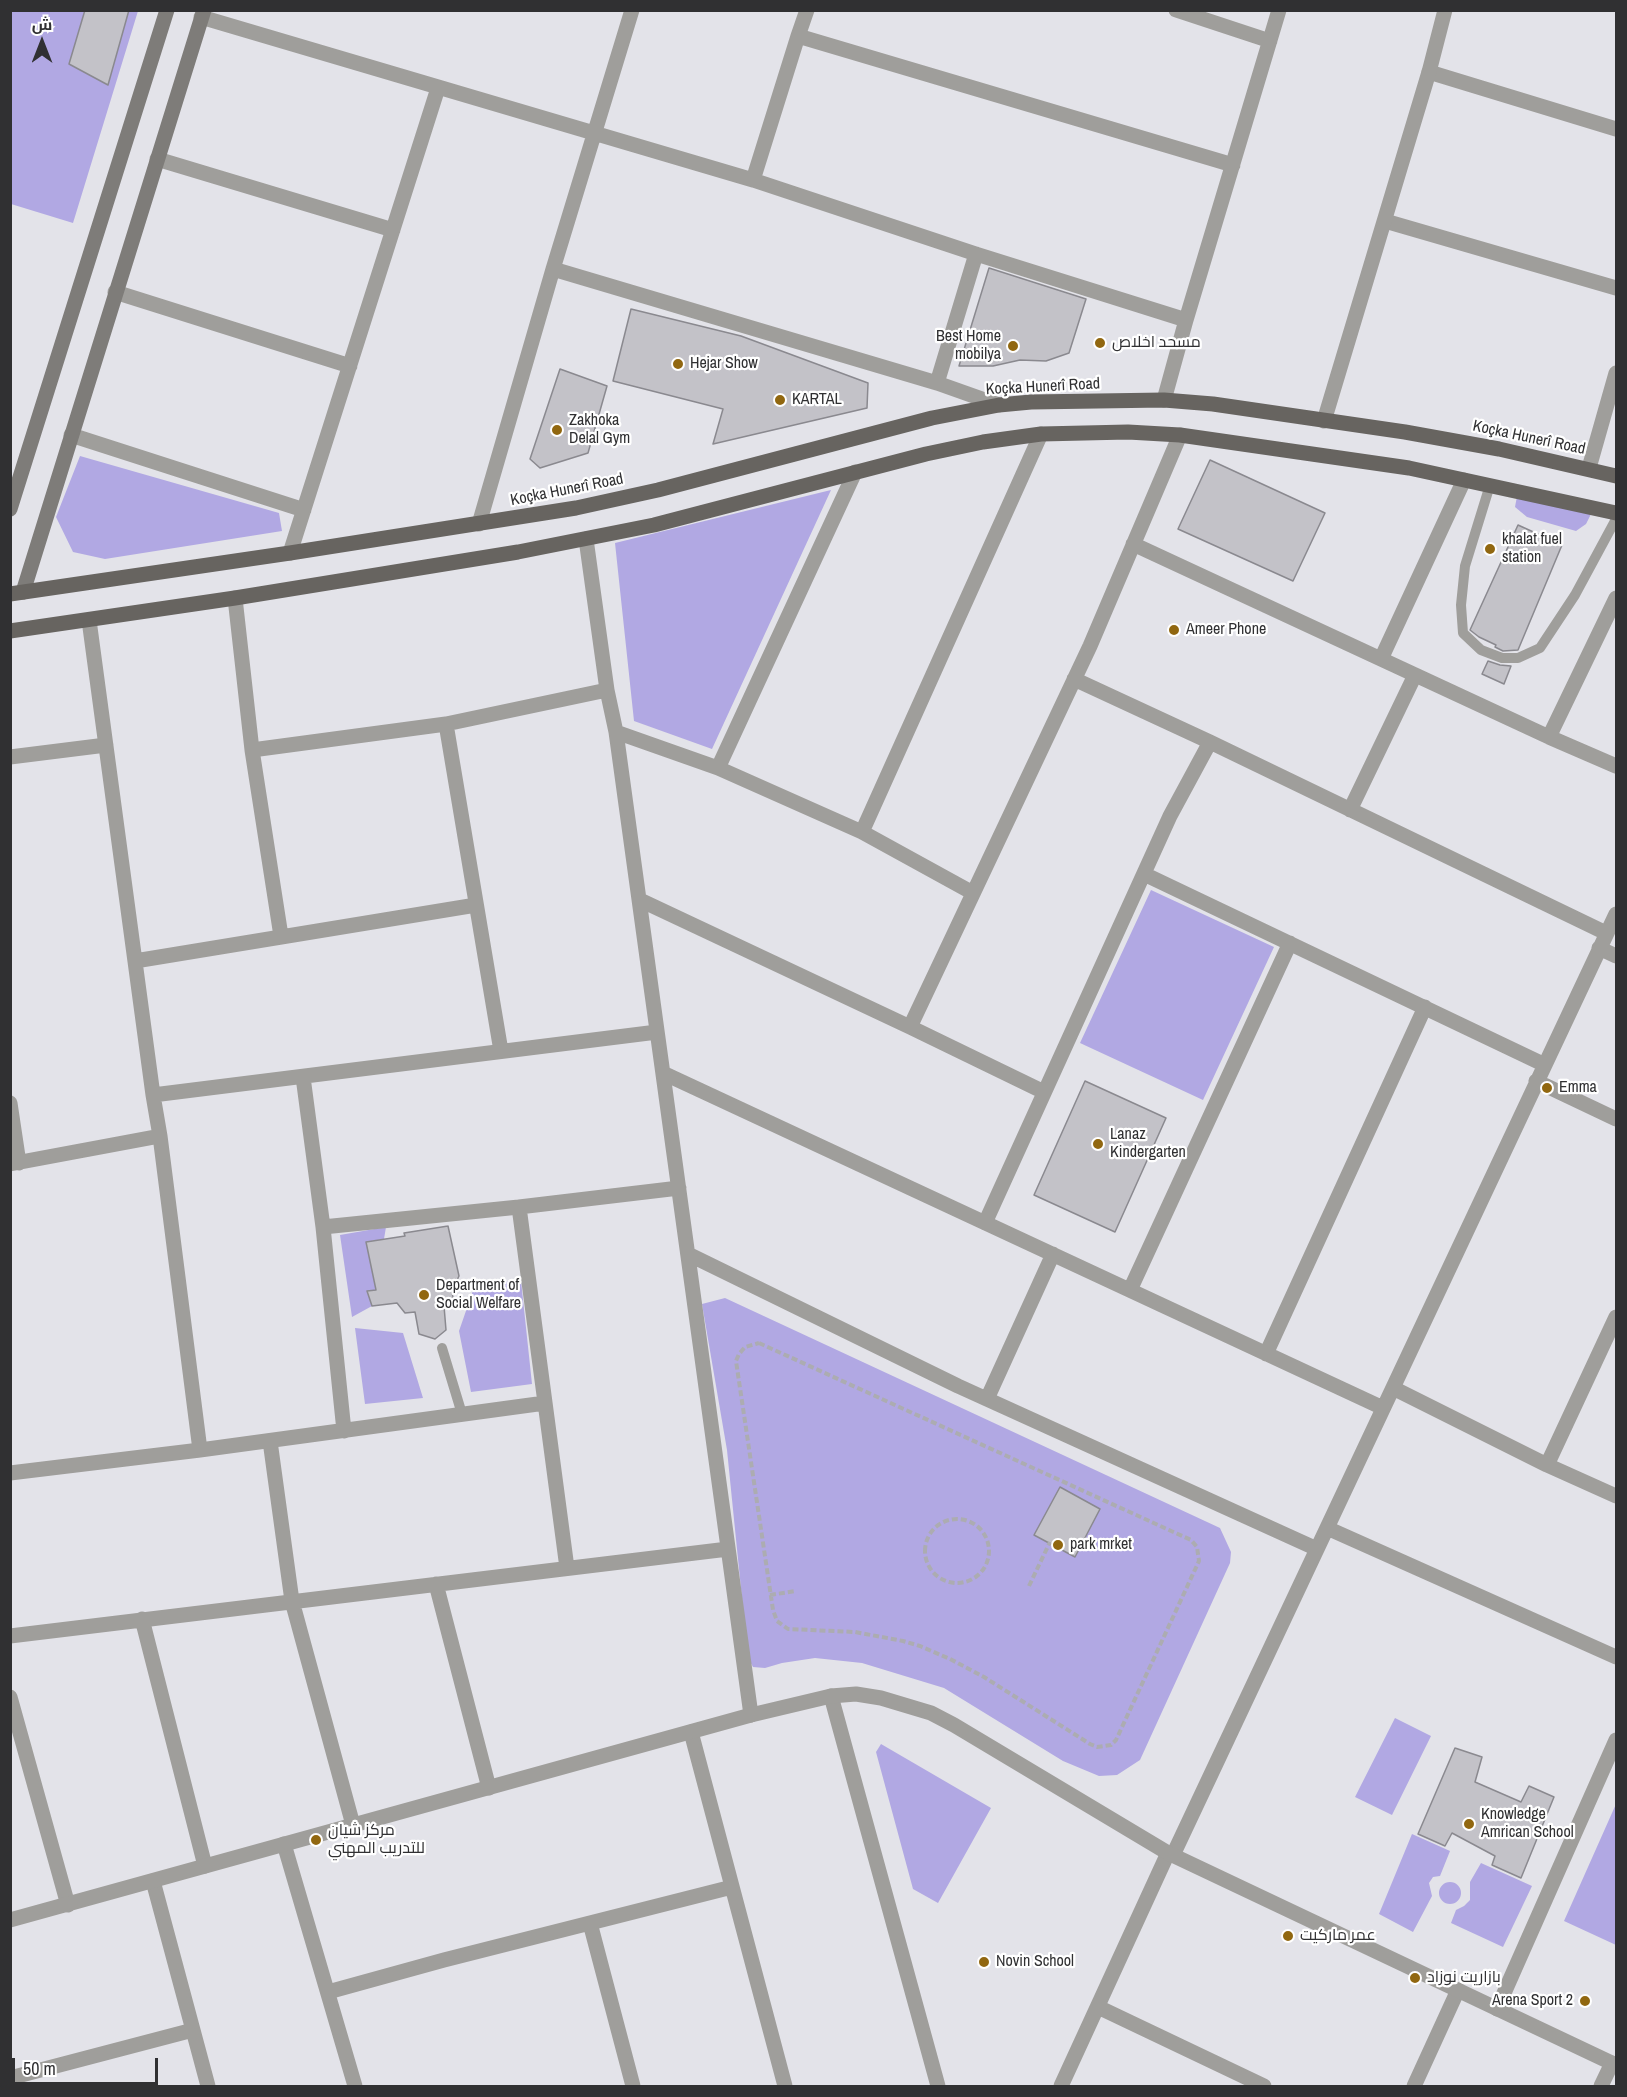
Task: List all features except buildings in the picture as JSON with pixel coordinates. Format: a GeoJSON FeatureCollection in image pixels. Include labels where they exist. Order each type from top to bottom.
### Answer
{"type":"FeatureCollection","features":[{"type":"Feature","properties":{"kind":"main road"},"geometry":{"type":"LineString","coordinates":[[10,509],[167,10]]}},
{"type":"Feature","properties":{"kind":"main road"},"geometry":{"type":"LineString","coordinates":[[17,593],[70,435],[202,14]]}},
{"type":"Feature","properties":{"kind":"main road","name":"Koçka Hunerî Road"},"geometry":{"type":"LineString","coordinates":[[17,593],[290,553],[597,504],[932,418],[999,405],[1070,401],[1164,400],[1214,404],[1405,432],[1589,468],[1617,476]]}},
{"type":"Feature","properties":{"kind":"main road"},"geometry":{"type":"LineString","coordinates":[[10,632],[450,564],[586,539],[722,508],[926,454],[1041,434],[1128,432],[1180,435],[1360,460],[1617,513]]}},
{"type":"Feature","properties":{"kind":"street"},"geometry":{"type":"LineString","coordinates":[[478,524],[632,10]]}},
{"type":"Feature","properties":{"kind":"street"},"geometry":{"type":"LineString","coordinates":[[753,180],[807,10]]}},
{"type":"Feature","properties":{"kind":"street"},"geometry":{"type":"LineString","coordinates":[[1176,10],[1270,41]]}},
{"type":"Feature","properties":{"kind":"street"},"geometry":{"type":"LineString","coordinates":[[1164,400],[1279,10]]}},
{"type":"Feature","properties":{"kind":"street"},"geometry":{"type":"LineString","coordinates":[[1324,421],[1430,72],[1445,10]]}},
{"type":"Feature","properties":{"kind":"street"},"geometry":{"type":"LineString","coordinates":[[202,14],[438,88],[753,180],[976,254],[1186,320]]}},
{"type":"Feature","properties":{"kind":"street"},"geometry":{"type":"LineString","coordinates":[[798,36],[1233,165]]}},
{"type":"Feature","properties":{"kind":"street"},"geometry":{"type":"LineString","coordinates":[[1430,72],[1617,129]]}},
{"type":"Feature","properties":{"kind":"street"},"geometry":{"type":"LineString","coordinates":[[290,553],[438,88]]}},
{"type":"Feature","properties":{"kind":"street"},"geometry":{"type":"LineString","coordinates":[[157,159],[393,230]]}},
{"type":"Feature","properties":{"kind":"street"},"geometry":{"type":"LineString","coordinates":[[1385,221],[1617,288]]}},
{"type":"Feature","properties":{"kind":"street"},"geometry":{"type":"LineString","coordinates":[[937,383],[976,254]]}},
{"type":"Feature","properties":{"kind":"street"},"geometry":{"type":"LineString","coordinates":[[553,269],[937,383],[999,405]]}},
{"type":"Feature","properties":{"kind":"street"},"geometry":{"type":"LineString","coordinates":[[115,292],[350,366]]}},
{"type":"Feature","properties":{"kind":"street"},"geometry":{"type":"LineString","coordinates":[[1589,468],[1617,373]]}},
{"type":"Feature","properties":{"kind":"street"},"geometry":{"type":"LineString","coordinates":[[862,832],[1041,434]]}},
{"type":"Feature","properties":{"kind":"street"},"geometry":{"type":"LineString","coordinates":[[70,435],[304,510]]}},
{"type":"Feature","properties":{"kind":"street"},"geometry":{"type":"LineString","coordinates":[[910,1027],[1074,679],[1180,435]]}},
{"type":"Feature","properties":{"kind":"street"},"geometry":{"type":"LineString","coordinates":[[718,768],[855,472]]}},
{"type":"Feature","properties":{"kind":"street"},"geometry":{"type":"LineString","coordinates":[[1381,659],[1464,480]]}},
{"type":"Feature","properties":{"kind":"street"},"geometry":{"type":"LineString","coordinates":[[586,539],[640,900],[751,1715]]}},
{"type":"Feature","properties":{"kind":"street"},"geometry":{"type":"LineString","coordinates":[[1133,544],[1549,737],[1617,766]]}},
{"type":"Feature","properties":{"kind":"street"},"geometry":{"type":"LineString","coordinates":[[235,598],[252,750],[281,936]]}},
{"type":"Feature","properties":{"kind":"street"},"geometry":{"type":"LineString","coordinates":[[1549,737],[1617,598]]}},
{"type":"Feature","properties":{"kind":"street"},"geometry":{"type":"LineString","coordinates":[[89,620],[160,1136],[200,1450]]}},
{"type":"Feature","properties":{"kind":"street"},"geometry":{"type":"LineString","coordinates":[[1350,810],[1415,675]]}},
{"type":"Feature","properties":{"kind":"street"},"geometry":{"type":"LineString","coordinates":[[1074,679],[1606,933]]}},
{"type":"Feature","properties":{"kind":"street"},"geometry":{"type":"LineString","coordinates":[[252,750],[446,724],[607,690]]}},
{"type":"Feature","properties":{"kind":"street"},"geometry":{"type":"LineString","coordinates":[[446,724],[501,1051]]}},
{"type":"Feature","properties":{"kind":"street"},"geometry":{"type":"LineString","coordinates":[[616,732],[718,768],[862,832],[974,893]]}},
{"type":"Feature","properties":{"kind":"street"},"geometry":{"type":"LineString","coordinates":[[985,1223],[1170,816],[1210,742]]}},
{"type":"Feature","properties":{"kind":"street"},"geometry":{"type":"LineString","coordinates":[[10,758],[106,746]]}},
{"type":"Feature","properties":{"kind":"street"},"geometry":{"type":"LineString","coordinates":[[1144,874],[1545,1065]]}},
{"type":"Feature","properties":{"kind":"street"},"geometry":{"type":"LineString","coordinates":[[640,900],[1044,1092]]}},
{"type":"Feature","properties":{"kind":"street"},"geometry":{"type":"LineString","coordinates":[[135,961],[477,905]]}},
{"type":"Feature","properties":{"kind":"street"},"geometry":{"type":"LineString","coordinates":[[1061,2086],[1617,914]]}},
{"type":"Feature","properties":{"kind":"street"},"geometry":{"type":"LineString","coordinates":[[1130,1290],[1290,943]]}},
{"type":"Feature","properties":{"kind":"street"},"geometry":{"type":"LineString","coordinates":[[1599,948],[1617,957]]}},
{"type":"Feature","properties":{"kind":"street"},"geometry":{"type":"LineString","coordinates":[[1266,1354],[1425,1007]]}},
{"type":"Feature","properties":{"kind":"street"},"geometry":{"type":"LineString","coordinates":[[153,1095],[657,1032]]}},
{"type":"Feature","properties":{"kind":"street"},"geometry":{"type":"LineString","coordinates":[[663,1073],[1383,1408]]}},
{"type":"Feature","properties":{"kind":"street"},"geometry":{"type":"LineString","coordinates":[[303,1077],[323,1227],[344,1431]]}},
{"type":"Feature","properties":{"kind":"street"},"geometry":{"type":"LineString","coordinates":[[1536,1081],[1617,1119]]}},
{"type":"Feature","properties":{"kind":"street"},"geometry":{"type":"LineString","coordinates":[[10,1103],[15,1163],[160,1136]]}},
{"type":"Feature","properties":{"kind":"street"},"geometry":{"type":"LineString","coordinates":[[323,1227],[679,1188]]}},
{"type":"Feature","properties":{"kind":"street"},"geometry":{"type":"LineString","coordinates":[[519,1207],[567,1568]]}},
{"type":"Feature","properties":{"kind":"street"},"geometry":{"type":"LineString","coordinates":[[688,1254],[987,1399],[1317,1549]]}},
{"type":"Feature","properties":{"kind":"street"},"geometry":{"type":"LineString","coordinates":[[987,1399],[1053,1254]]}},
{"type":"Feature","properties":{"kind":"street"},"geometry":{"type":"LineString","coordinates":[[1547,1465],[1615,1323]]}},
{"type":"Feature","properties":{"kind":"street"},"geometry":{"type":"LineString","coordinates":[[1393,1388],[1547,1465],[1617,1496]]}},
{"type":"Feature","properties":{"kind":"street"},"geometry":{"type":"LineString","coordinates":[[10,1473],[270,1441],[545,1403]]}},
{"type":"Feature","properties":{"kind":"street"},"geometry":{"type":"LineString","coordinates":[[270,1441],[292,1601],[353,1825]]}},
{"type":"Feature","properties":{"kind":"street"},"geometry":{"type":"LineString","coordinates":[[1327,1528],[1617,1657]]}},
{"type":"Feature","properties":{"kind":"street"},"geometry":{"type":"LineString","coordinates":[[10,1636],[728,1549]]}},
{"type":"Feature","properties":{"kind":"street"},"geometry":{"type":"LineString","coordinates":[[436,1584],[489,1788]]}},
{"type":"Feature","properties":{"kind":"street"},"geometry":{"type":"LineString","coordinates":[[142,1619],[205,1866]]}},
{"type":"Feature","properties":{"kind":"street"},"geometry":{"type":"LineString","coordinates":[[10,1920],[751,1715],[831,1696],[856,1694],[881,1698],[931,1713],[1171,1854],[1614,2064],[1601,2086]]}},
{"type":"Feature","properties":{"kind":"street"},"geometry":{"type":"LineString","coordinates":[[831,1696],[938,2086]]}},
{"type":"Feature","properties":{"kind":"street"},"geometry":{"type":"LineString","coordinates":[[10,1697],[68,1905]]}},
{"type":"Feature","properties":{"kind":"street"},"geometry":{"type":"LineString","coordinates":[[691,1732],[785,2086]]}},
{"type":"Feature","properties":{"kind":"street"},"geometry":{"type":"LineString","coordinates":[[1497,2009],[1617,1740]]}},
{"type":"Feature","properties":{"kind":"street"},"geometry":{"type":"LineString","coordinates":[[284,1844],[355,2086]]}},
{"type":"Feature","properties":{"kind":"street"},"geometry":{"type":"LineString","coordinates":[[153,1881],[208,2086]]}},
{"type":"Feature","properties":{"kind":"street"},"geometry":{"type":"LineString","coordinates":[[328,1992],[732,1887]]}},
{"type":"Feature","properties":{"kind":"street"},"geometry":{"type":"LineString","coordinates":[[590,1923],[633,2086]]}},
{"type":"Feature","properties":{"kind":"street"},"geometry":{"type":"LineString","coordinates":[[1414,2086],[1458,1990]]}},
{"type":"Feature","properties":{"kind":"street"},"geometry":{"type":"LineString","coordinates":[[1098,2007],[1264,2086]]}},
{"type":"Feature","properties":{"kind":"street"},"geometry":{"type":"LineString","coordinates":[[10,2078],[193,2030]]}},
{"type":"Feature","properties":{"kind":"lane"},"geometry":{"type":"LineString","coordinates":[[1490,485],[1465,566],[1461,614],[1463,633],[1481,650],[1502,658],[1518,658],[1540,648],[1575,595],[1617,519]]}},
{"type":"Feature","properties":{"kind":"lane"},"geometry":{"type":"LineString","coordinates":[[442,1348],[462,1414]]}},
{"type":"Feature","properties":{"kind":"path"},"geometry":{"type":"LineString","coordinates":[[759,1343],[1191,1540],[1197,1547],[1200,1562],[1116,1740],[1104,1747],[1090,1744],[984,1677],[950,1659],[913,1644],[855,1632],[788,1629],[777,1621],[772,1610],[770,1596],[736,1361],[742,1349],[759,1343]]}},
{"type":"Feature","properties":{"kind":"path"},"geometry":{"type":"LineString","coordinates":[[959,1518],[979,1527],[989,1546],[989,1557],[985,1567],[969,1581],[948,1582],[931,1570],[926,1561],[926,1540],[938,1524],[959,1518]]}},
{"type":"Feature","properties":{"kind":"path"},"geometry":{"type":"LineString","coordinates":[[1029,1586],[1050,1542]]}},
{"type":"Feature","properties":{"kind":"path"},"geometry":{"type":"LineString","coordinates":[[770,1596],[796,1591]]}},
{"type":"Feature","properties":{"kind":"shaded area"},"geometry":{"type":"Polygon","coordinates":[[[10,11],[138,11],[73,223],[11,204],[10,11]]]}},
{"type":"Feature","properties":{"kind":"shaded area"},"geometry":{"type":"Polygon","coordinates":[[[80,456],[279,513],[282,531],[105,559],[73,552],[56,517],[80,456]]]}},
{"type":"Feature","properties":{"kind":"shaded area"},"geometry":{"type":"Polygon","coordinates":[[[831,490],[712,749],[634,721],[615,543],[831,490]]]}},
{"type":"Feature","properties":{"kind":"shaded area"},"geometry":{"type":"Polygon","coordinates":[[[1518,491],[1592,512],[1586,524],[1576,531],[1527,517],[1515,507],[1518,491]]]}},
{"type":"Feature","properties":{"kind":"shaded area"},"geometry":{"type":"Polygon","coordinates":[[[1151,890],[1274,947],[1203,1100],[1080,1043],[1151,890]]]}},
{"type":"Feature","properties":{"kind":"shaded area"},"geometry":{"type":"Polygon","coordinates":[[[386,1227],[384,1239],[366,1242],[376,1290],[368,1292],[372,1306],[352,1317],[340,1235],[386,1227]]]}},
{"type":"Feature","properties":{"kind":"shaded area"},"geometry":{"type":"Polygon","coordinates":[[[521,1281],[532,1384],[471,1392],[459,1331],[476,1282],[521,1281]]]}},
{"type":"Feature","properties":{"kind":"shaded area"},"geometry":{"type":"Polygon","coordinates":[[[725,1298],[1220,1528],[1231,1552],[1230,1563],[1140,1760],[1117,1775],[1099,1776],[1063,1761],[944,1688],[862,1663],[815,1658],[765,1668],[753,1667],[748,1658],[727,1450],[702,1304],[725,1298]]]}},
{"type":"Feature","properties":{"kind":"shaded area"},"geometry":{"type":"Polygon","coordinates":[[[355,1328],[403,1333],[423,1398],[365,1404],[355,1328]]]}},
{"type":"Feature","properties":{"kind":"shaded area"},"geometry":{"type":"Polygon","coordinates":[[[1395,1718],[1431,1736],[1392,1815],[1355,1797],[1395,1718]]]}},
{"type":"Feature","properties":{"kind":"shaded area"},"geometry":{"type":"Polygon","coordinates":[[[881,1744],[991,1808],[938,1903],[913,1889],[876,1752],[881,1744]]]}},
{"type":"Feature","properties":{"kind":"shaded area"},"geometry":{"type":"Polygon","coordinates":[[[1616,1804],[1616,1945],[1564,1921],[1616,1804]]]}},
{"type":"Feature","properties":{"kind":"shaded area"},"geometry":{"type":"Polygon","coordinates":[[[1412,1834],[1450,1851],[1440,1876],[1433,1877],[1429,1883],[1432,1896],[1413,1932],[1379,1914],[1412,1834]]]}},
{"type":"Feature","properties":{"kind":"shaded area"},"geometry":{"type":"Polygon","coordinates":[[[1481,1863],[1532,1886],[1503,1947],[1451,1923],[1456,1910],[1470,1900],[1470,1882],[1481,1863]]]}},
{"type":"Feature","properties":{"kind":"shaded area"},"geometry":{"type":"Polygon","coordinates":[[[1450,1882],[1458,1885],[1461,1893],[1458,1901],[1450,1904],[1442,1901],[1439,1893],[1442,1885],[1450,1882]]]}},
{"type":"Feature","properties":{"kind":"place","name":"مسحد اخلاص"},"geometry":{"type":"Point","coordinates":[1100,343]}},
{"type":"Feature","properties":{"kind":"place","name":"Best Home mobilya"},"geometry":{"type":"Point","coordinates":[1013,346]}},
{"type":"Feature","properties":{"kind":"place","name":"Hejar Show"},"geometry":{"type":"Point","coordinates":[678,364]}},
{"type":"Feature","properties":{"kind":"place","name":"KARTAL"},"geometry":{"type":"Point","coordinates":[780,400]}},
{"type":"Feature","properties":{"kind":"place","name":"Zakhoka Delal Gym"},"geometry":{"type":"Point","coordinates":[557,430]}},
{"type":"Feature","properties":{"kind":"place","name":"khalat fuel station"},"geometry":{"type":"Point","coordinates":[1490,549]}},
{"type":"Feature","properties":{"kind":"place","name":"Ameer Phone"},"geometry":{"type":"Point","coordinates":[1174,630]}},
{"type":"Feature","properties":{"kind":"place","name":"Emma"},"geometry":{"type":"Point","coordinates":[1547,1088]}},
{"type":"Feature","properties":{"kind":"place","name":"Lanaz Kindergarten"},"geometry":{"type":"Point","coordinates":[1098,1144]}},
{"type":"Feature","properties":{"kind":"place","name":"Department of Social Welfare"},"geometry":{"type":"Point","coordinates":[424,1295]}},
{"type":"Feature","properties":{"kind":"place","name":"park mrket"},"geometry":{"type":"Point","coordinates":[1058,1545]}},
{"type":"Feature","properties":{"kind":"place","name":"Knowledge Amrican School"},"geometry":{"type":"Point","coordinates":[1469,1824]}},
{"type":"Feature","properties":{"kind":"place","name":"مركز شيان للتدريب المهني"},"geometry":{"type":"Point","coordinates":[316,1840]}},
{"type":"Feature","properties":{"kind":"place","name":"عمر ماركيت"},"geometry":{"type":"Point","coordinates":[1288,1936]}},
{"type":"Feature","properties":{"kind":"place","name":"Novin School"},"geometry":{"type":"Point","coordinates":[984,1962]}},
{"type":"Feature","properties":{"kind":"place","name":"بازاريت نوزاد"},"geometry":{"type":"Point","coordinates":[1415,1978]}},
{"type":"Feature","properties":{"kind":"place","name":"Arena Sport 2"},"geometry":{"type":"Point","coordinates":[1585,2001]}}]}
